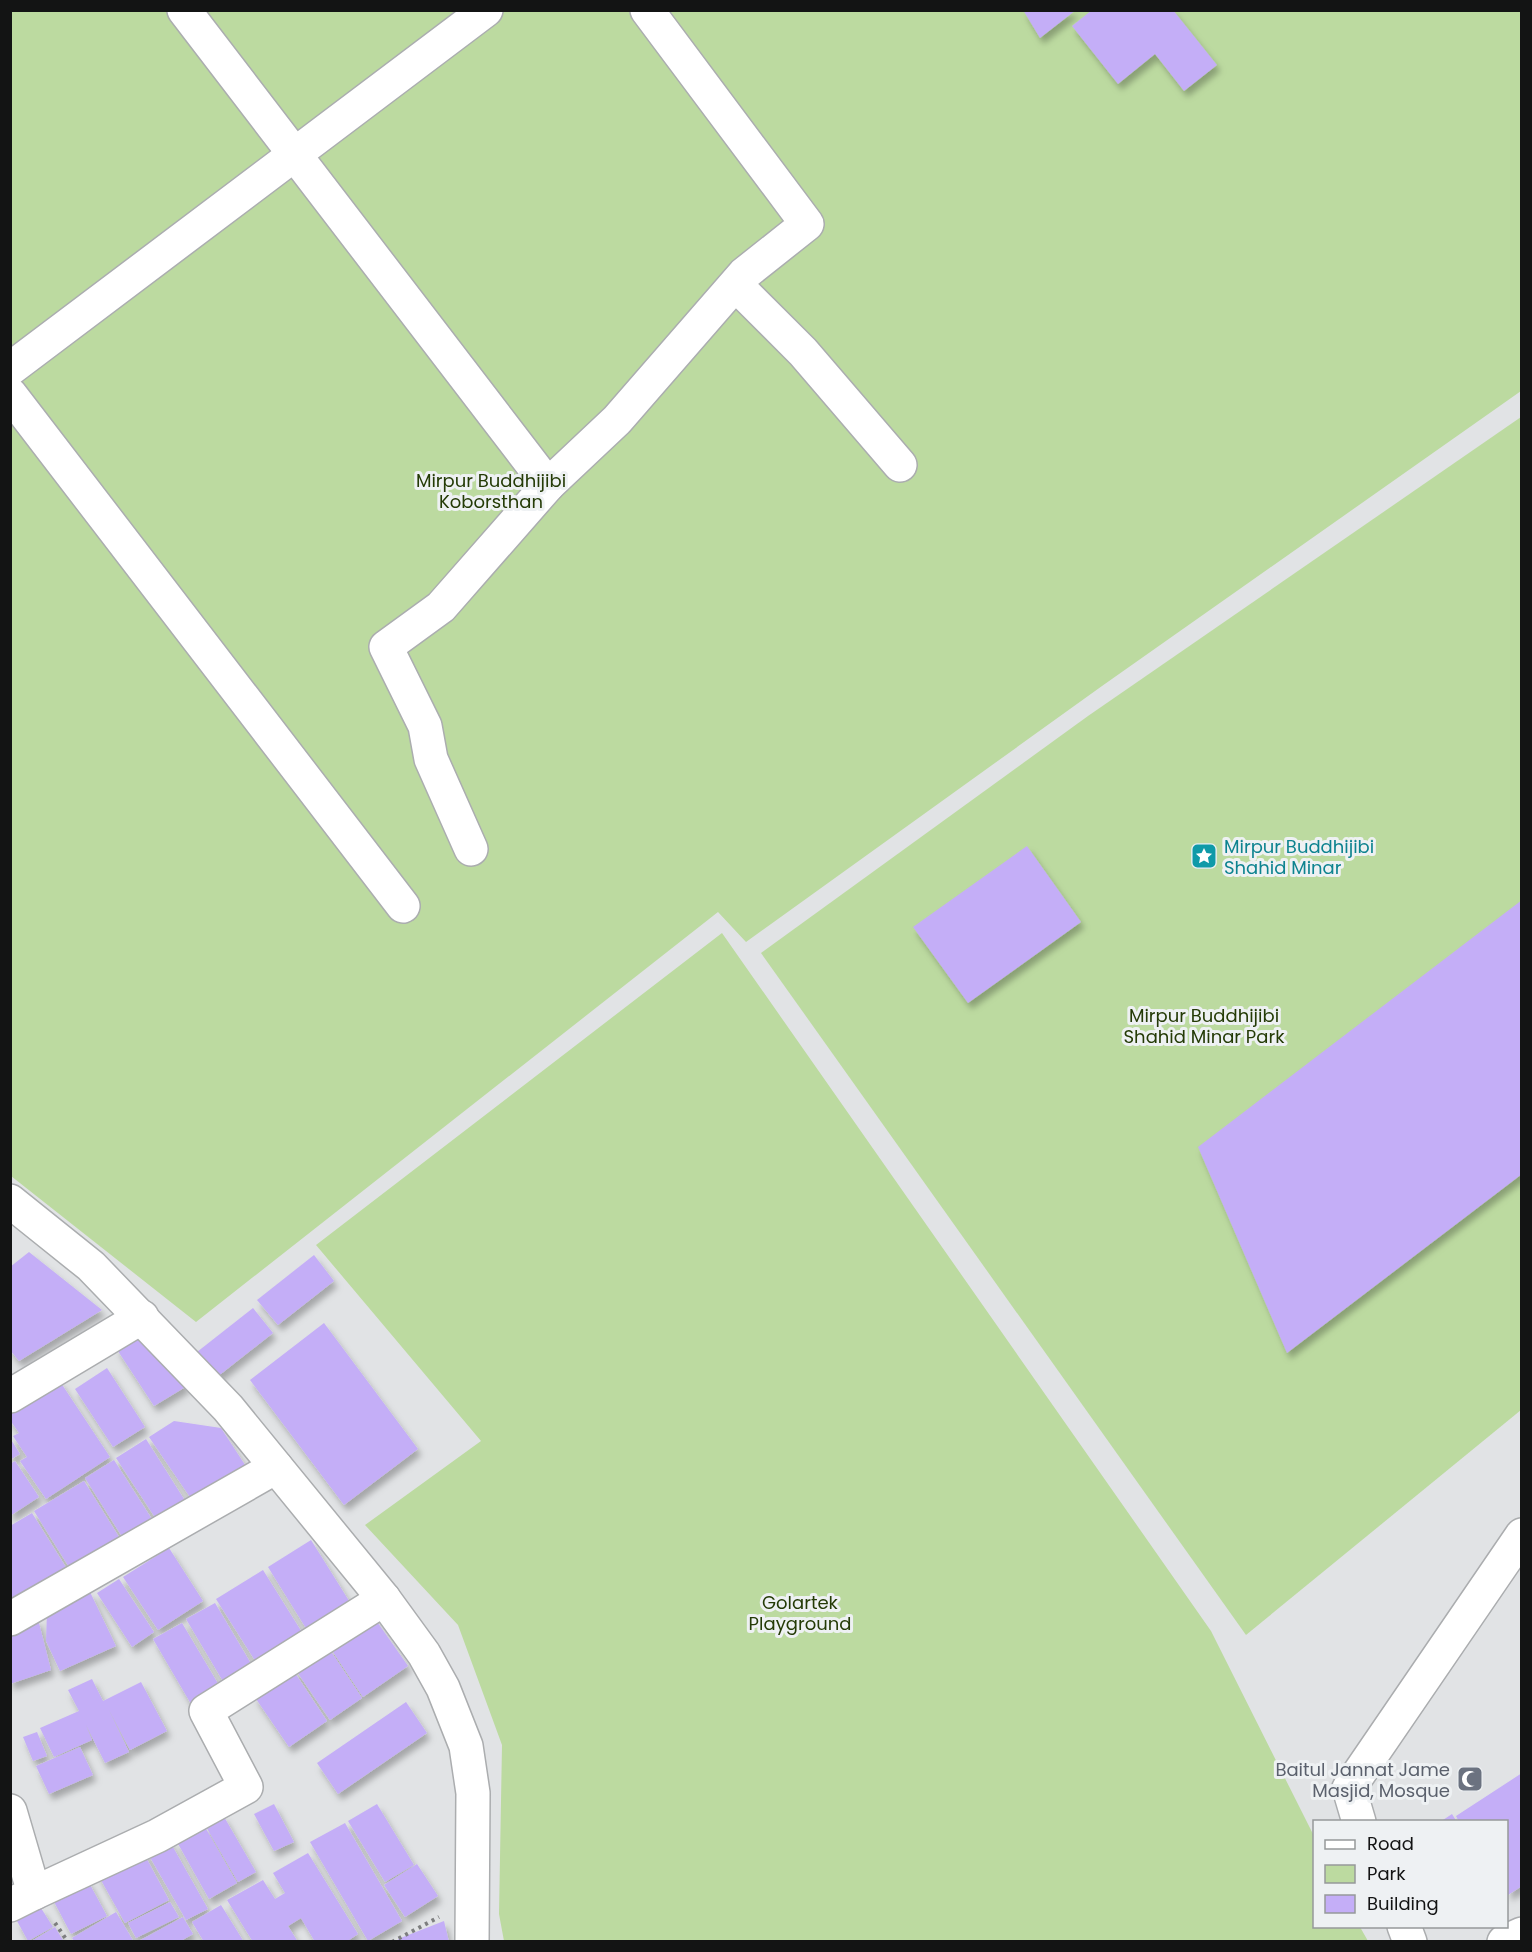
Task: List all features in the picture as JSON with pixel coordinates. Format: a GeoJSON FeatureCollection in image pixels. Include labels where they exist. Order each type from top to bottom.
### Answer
{"type":"FeatureCollection","features":[{"type":"Feature","properties":{"kind":"street"},"geometry":{"type":"LineString","coordinates":[[184,10],[548,485]]}},
{"type":"Feature","properties":{"kind":"street"},"geometry":{"type":"LineString","coordinates":[[10,369],[486,10]]}},
{"type":"Feature","properties":{"kind":"street"},"geometry":{"type":"LineString","coordinates":[[471,849],[434,768],[425,726],[386,647],[441,607],[548,485],[617,420],[744,274],[807,224],[647,10]]}},
{"type":"Feature","properties":{"kind":"street"},"geometry":{"type":"LineString","coordinates":[[736,285],[803,352],[900,465]]}},
{"type":"Feature","properties":{"kind":"street"},"geometry":{"type":"LineString","coordinates":[[10,394],[403,906]]}},
{"type":"Feature","properties":{"kind":"street"},"geometry":{"type":"LineString","coordinates":[[10,1201],[91,1266],[228,1407],[384,1599],[424,1654],[443,1688],[466,1746],[473,1793],[472,1941]]}},
{"type":"Feature","properties":{"kind":"street"},"geometry":{"type":"LineString","coordinates":[[10,1396],[142,1317]]}},
{"type":"Feature","properties":{"kind":"street"},"geometry":{"type":"LineString","coordinates":[[10,1619],[276,1467]]}},
{"type":"Feature","properties":{"kind":"street"},"geometry":{"type":"LineString","coordinates":[[1359,1820],[1349,1788],[1521,1535]]}},
{"type":"Feature","properties":{"kind":"street"},"geometry":{"type":"LineString","coordinates":[[10,1811],[22,1899],[157,1836],[246,1787],[206,1711],[384,1599]]}},
{"type":"Feature","properties":{"kind":"street"},"geometry":{"type":"LineString","coordinates":[[1504,1941],[1521,1934]]}},
{"type":"Feature","properties":{"kind":"path"},"geometry":{"type":"LineString","coordinates":[[392,1941],[471,1900]]}},
{"type":"Feature","properties":{"kind":"green space","name":"Mirpur Buddhijibi Koborsthan"},"geometry":{"type":"Polygon","coordinates":[[[10,11],[1521,11],[1521,391],[1102,686],[746,942],[718,912],[196,1322],[11,1176],[10,11]]]}},
{"type":"Feature","properties":{"kind":"green space","name":"Mirpur Buddhijibi Shahid Minar Park"},"geometry":{"type":"Polygon","coordinates":[[[1521,417],[1521,1410],[1246,1635],[761,953],[1088,716],[1521,417]]]}},
{"type":"Feature","properties":{"kind":"green space","name":"Golartek Playground"},"geometry":{"type":"Polygon","coordinates":[[[722,933],[1211,1631],[1313,1834],[1313,1928],[1361,1928],[1368,1941],[504,1941],[499,1914],[502,1745],[458,1625],[365,1525],[481,1441],[316,1245],[722,933]]]}},
{"type":"Feature","properties":{"kind":"building"},"geometry":{"type":"Polygon","coordinates":[[[1023,10],[1076,10],[1040,38],[1023,10]]]}},
{"type":"Feature","properties":{"kind":"building"},"geometry":{"type":"Polygon","coordinates":[[[1092,10],[1173,10],[1217,65],[1184,91],[1155,54],[1118,84],[1072,26],[1092,10]]]}},
{"type":"Feature","properties":{"kind":"building"},"geometry":{"type":"Polygon","coordinates":[[[1027,846],[1081,922],[968,1003],[913,927],[1027,846]]]}},
{"type":"Feature","properties":{"kind":"building"},"geometry":{"type":"Polygon","coordinates":[[[1522,900],[1522,1174],[1287,1353],[1198,1147],[1522,900]]]}},
{"type":"Feature","properties":{"kind":"building"},"geometry":{"type":"Polygon","coordinates":[[[29,1252],[102,1310],[19,1361],[10,1350],[10,1267],[29,1252]]]}},
{"type":"Feature","properties":{"kind":"building"},"geometry":{"type":"Polygon","coordinates":[[[314,1255],[334,1281],[278,1325],[257,1300],[314,1255]]]}},
{"type":"Feature","properties":{"kind":"building"},"geometry":{"type":"Polygon","coordinates":[[[253,1308],[273,1333],[217,1377],[197,1352],[253,1308]]]}},
{"type":"Feature","properties":{"kind":"building"},"geometry":{"type":"Polygon","coordinates":[[[324,1323],[418,1449],[344,1505],[250,1380],[324,1323]]]}},
{"type":"Feature","properties":{"kind":"building"},"geometry":{"type":"Polygon","coordinates":[[[148,1327],[187,1386],[154,1406],[116,1348],[148,1327]]]}},
{"type":"Feature","properties":{"kind":"building"},"geometry":{"type":"Polygon","coordinates":[[[107,1368],[145,1427],[113,1447],[75,1389],[107,1368]]]}},
{"type":"Feature","properties":{"kind":"building"},"geometry":{"type":"Polygon","coordinates":[[[59,1380],[110,1457],[46,1499],[20,1461],[27,1457],[13,1436],[19,1433],[10,1420],[10,1412],[59,1380]]]}},
{"type":"Feature","properties":{"kind":"building"},"geometry":{"type":"Polygon","coordinates":[[[174,1421],[221,1428],[247,1468],[194,1503],[149,1437],[174,1421]]]}},
{"type":"Feature","properties":{"kind":"building"},"geometry":{"type":"Polygon","coordinates":[[[10,1438],[20,1454],[10,1460],[10,1438]]]}},
{"type":"Feature","properties":{"kind":"building"},"geometry":{"type":"Polygon","coordinates":[[[146,1439],[189,1507],[160,1525],[116,1458],[146,1439]]]}},
{"type":"Feature","properties":{"kind":"building"},"geometry":{"type":"Polygon","coordinates":[[[114,1460],[157,1527],[128,1546],[85,1478],[114,1460]]]}},
{"type":"Feature","properties":{"kind":"building"},"geometry":{"type":"Polygon","coordinates":[[[15,1461],[39,1497],[10,1516],[10,1464],[15,1461]]]}},
{"type":"Feature","properties":{"kind":"building"},"geometry":{"type":"Polygon","coordinates":[[[84,1481],[124,1545],[74,1575],[34,1511],[84,1481]]]}},
{"type":"Feature","properties":{"kind":"building"},"geometry":{"type":"Polygon","coordinates":[[[32,1513],[72,1577],[10,1608],[10,1526],[32,1513]]]}},
{"type":"Feature","properties":{"kind":"building"},"geometry":{"type":"Polygon","coordinates":[[[311,1540],[356,1612],[312,1638],[268,1567],[311,1540]]]}},
{"type":"Feature","properties":{"kind":"building"},"geometry":{"type":"Polygon","coordinates":[[[169,1548],[203,1601],[158,1630],[123,1577],[169,1548]]]}},
{"type":"Feature","properties":{"kind":"building"},"geometry":{"type":"Polygon","coordinates":[[[263,1570],[308,1642],[261,1670],[216,1599],[263,1570]]]}},
{"type":"Feature","properties":{"kind":"building"},"geometry":{"type":"Polygon","coordinates":[[[119,1579],[154,1632],[132,1647],[97,1593],[119,1579]]]}},
{"type":"Feature","properties":{"kind":"building"},"geometry":{"type":"Polygon","coordinates":[[[90,1592],[116,1646],[60,1671],[46,1641],[47,1611],[90,1592]]]}},
{"type":"Feature","properties":{"kind":"building"},"geometry":{"type":"Polygon","coordinates":[[[215,1603],[253,1667],[224,1683],[186,1619],[215,1603]]]}},
{"type":"Feature","properties":{"kind":"building"},"geometry":{"type":"Polygon","coordinates":[[[373,1616],[408,1666],[363,1697],[329,1646],[373,1616]]]}},
{"type":"Feature","properties":{"kind":"building"},"geometry":{"type":"Polygon","coordinates":[[[38,1619],[51,1670],[10,1684],[10,1633],[38,1619]]]}},
{"type":"Feature","properties":{"kind":"building"},"geometry":{"type":"Polygon","coordinates":[[[182,1623],[220,1687],[191,1704],[153,1639],[182,1623]]]}},
{"type":"Feature","properties":{"kind":"building"},"geometry":{"type":"Polygon","coordinates":[[[328,1647],[362,1698],[330,1720],[295,1669],[328,1647]]]}},
{"type":"Feature","properties":{"kind":"building"},"geometry":{"type":"Polygon","coordinates":[[[293,1670],[327,1721],[289,1747],[254,1696],[293,1670]]]}},
{"type":"Feature","properties":{"kind":"building"},"geometry":{"type":"Polygon","coordinates":[[[92,1679],[103,1701],[141,1682],[167,1731],[130,1750],[109,1710],[129,1752],[105,1763],[86,1725],[92,1740],[54,1757],[40,1728],[79,1711],[68,1690],[92,1679]]]}},
{"type":"Feature","properties":{"kind":"building"},"geometry":{"type":"Polygon","coordinates":[[[406,1702],[427,1733],[338,1794],[317,1763],[406,1702]]]}},
{"type":"Feature","properties":{"kind":"building"},"geometry":{"type":"Polygon","coordinates":[[[37,1732],[47,1756],[33,1761],[23,1737],[37,1732]]]}},
{"type":"Feature","properties":{"kind":"building"},"geometry":{"type":"Polygon","coordinates":[[[80,1747],[93,1775],[49,1794],[36,1766],[80,1747]]]}},
{"type":"Feature","properties":{"kind":"building"},"geometry":{"type":"Polygon","coordinates":[[[1522,1773],[1522,1886],[1508,1895],[1508,1820],[1458,1820],[1456,1816],[1522,1773]]]}},
{"type":"Feature","properties":{"kind":"building"},"geometry":{"type":"Polygon","coordinates":[[[274,1804],[294,1842],[274,1851],[254,1814],[274,1804]]]}},
{"type":"Feature","properties":{"kind":"building"},"geometry":{"type":"Polygon","coordinates":[[[377,1804],[414,1865],[385,1882],[348,1821],[377,1804]]]}},
{"type":"Feature","properties":{"kind":"building"},"geometry":{"type":"Polygon","coordinates":[[[1452,1814],[1456,1820],[1443,1820],[1452,1814]]]}},
{"type":"Feature","properties":{"kind":"building"},"geometry":{"type":"Polygon","coordinates":[[[223,1815],[256,1872],[238,1882],[205,1825],[223,1815]]]}},
{"type":"Feature","properties":{"kind":"building"},"geometry":{"type":"Polygon","coordinates":[[[345,1823],[402,1921],[368,1941],[310,1842],[345,1823]]]}},
{"type":"Feature","properties":{"kind":"building"},"geometry":{"type":"Polygon","coordinates":[[[205,1827],[237,1883],[209,1899],[177,1842],[205,1827]]]}},
{"type":"Feature","properties":{"kind":"building"},"geometry":{"type":"Polygon","coordinates":[[[169,1840],[208,1909],[186,1920],[147,1852],[169,1840]]]}},
{"type":"Feature","properties":{"kind":"building"},"geometry":{"type":"Polygon","coordinates":[[[142,1850],[169,1900],[125,1923],[97,1873],[142,1850]]]}},
{"type":"Feature","properties":{"kind":"building"},"geometry":{"type":"Polygon","coordinates":[[[308,1853],[358,1934],[346,1942],[315,1942],[301,1918],[288,1926],[298,1942],[253,1942],[227,1900],[263,1880],[275,1899],[285,1893],[273,1873],[308,1853]]]}},
{"type":"Feature","properties":{"kind":"building"},"geometry":{"type":"Polygon","coordinates":[[[417,1864],[438,1896],[405,1917],[384,1885],[417,1864]]]}},
{"type":"Feature","properties":{"kind":"building"},"geometry":{"type":"Polygon","coordinates":[[[87,1879],[107,1916],[71,1934],[51,1896],[87,1879]]]}},
{"type":"Feature","properties":{"kind":"building"},"geometry":{"type":"Polygon","coordinates":[[[170,1902],[179,1917],[136,1938],[128,1923],[170,1902]]]}},
{"type":"Feature","properties":{"kind":"building"},"geometry":{"type":"Polygon","coordinates":[[[221,1905],[244,1942],[204,1942],[192,1922],[221,1905]]]}},
{"type":"Feature","properties":{"kind":"building"},"geometry":{"type":"Polygon","coordinates":[[[41,1908],[53,1927],[28,1941],[17,1921],[41,1908]]]}},
{"type":"Feature","properties":{"kind":"building"},"geometry":{"type":"Polygon","coordinates":[[[116,1912],[134,1942],[75,1942],[72,1938],[116,1912]]]}},
{"type":"Feature","properties":{"kind":"building"},"geometry":{"type":"Polygon","coordinates":[[[183,1917],[193,1934],[179,1942],[137,1942],[183,1917]]]}},
{"type":"Feature","properties":{"kind":"building"},"geometry":{"type":"Polygon","coordinates":[[[444,1921],[449,1942],[399,1942],[398,1939],[444,1921]]]}},
{"type":"Feature","properties":{"kind":"building"},"geometry":{"type":"Polygon","coordinates":[[[55,1927],[64,1942],[30,1942],[55,1927]]]}},
{"type":"Feature","properties":{"kind":"place","name":"Mirpur Buddhijibi Shahid Minar"},"geometry":{"type":"Point","coordinates":[1204,856]}},
{"type":"Feature","properties":{"kind":"place","name":"Baitul Jannat Jame Masjid, Mosque"},"geometry":{"type":"Point","coordinates":[1470,1779]}}]}
